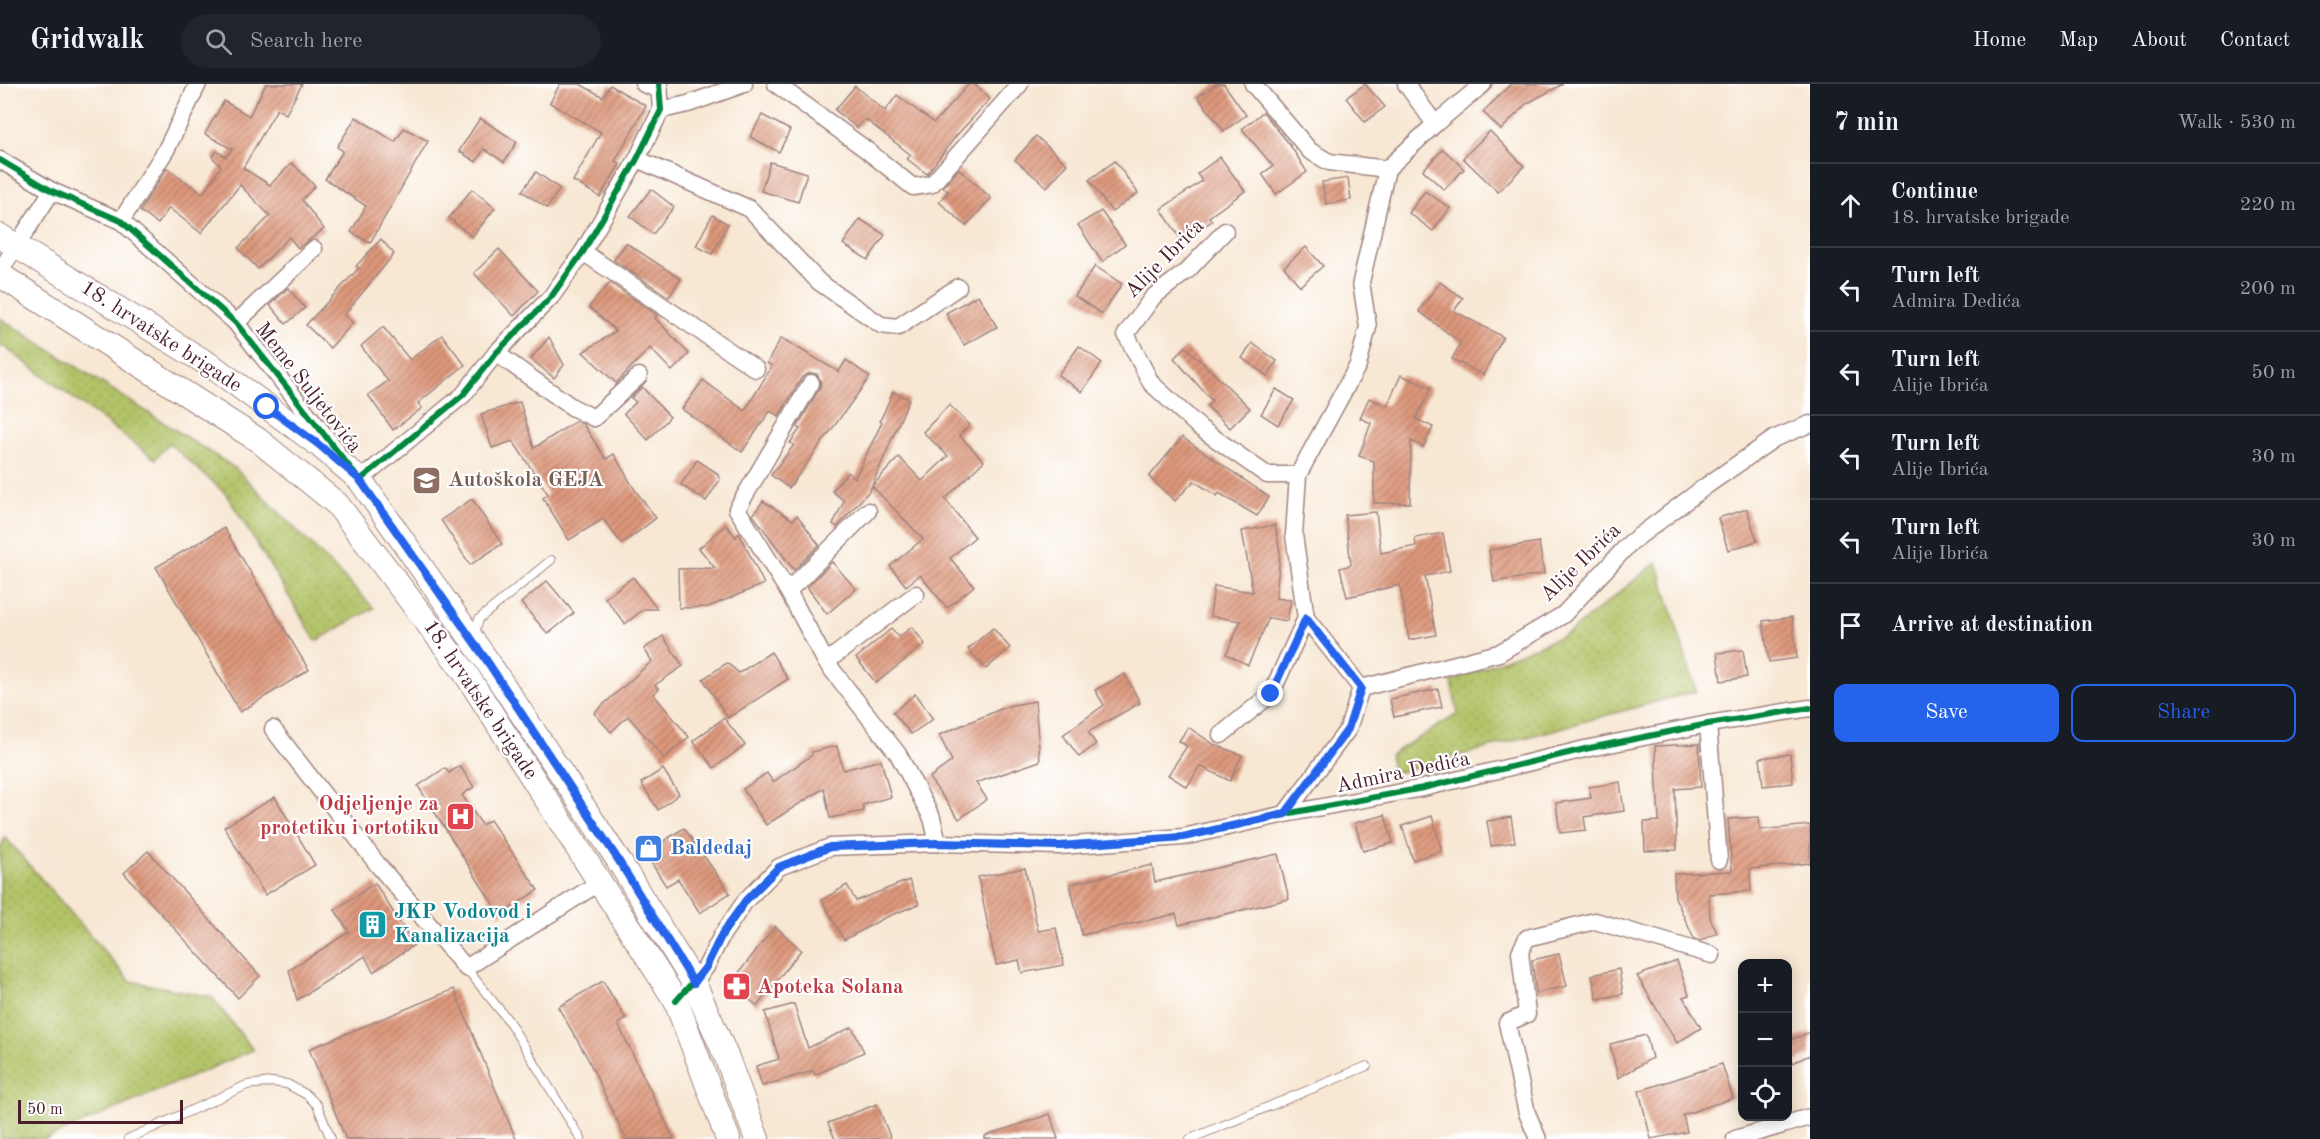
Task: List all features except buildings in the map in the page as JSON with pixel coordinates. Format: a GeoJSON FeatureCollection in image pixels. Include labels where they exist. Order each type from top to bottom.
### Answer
{"type":"FeatureCollection","features":[{"type":"Feature","properties":{"kind":"main road","name":"18. hrvatske brigade"},"geometry":{"type":"LineString","coordinates":[[8,241],[213,367],[318,444],[360,480],[472,641],[617,858],[694,983],[727,1058],[757,1139]]}},
{"type":"Feature","properties":{"kind":"main road","name":"18. hrvatske brigade"},"geometry":{"type":"LineString","coordinates":[[0,273],[258,440],[337,504],[465,671],[676,1001],[728,1139]]}},
{"type":"Feature","properties":{"kind":"street"},"geometry":{"type":"LineString","coordinates":[[121,221],[166,150],[198,84]]}},
{"type":"Feature","properties":{"kind":"street"},"geometry":{"type":"LineString","coordinates":[[654,86],[661,110],[688,104],[744,84]]}},
{"type":"Feature","properties":{"kind":"street"},"geometry":{"type":"LineString","coordinates":[[776,84],[913,187],[932,184],[1020,84]]}},
{"type":"Feature","properties":{"kind":"street"},"geometry":{"type":"LineString","coordinates":[[1253,84],[1310,151],[1329,162],[1388,169]]}},
{"type":"Feature","properties":{"kind":"street"},"geometry":{"type":"LineString","coordinates":[[1406,84],[1435,124]]}},
{"type":"Feature","properties":{"kind":"street"},"geometry":{"type":"LineString","coordinates":[[1285,814],[1348,729],[1361,688],[1306,618],[1294,535],[1298,475],[1358,365],[1368,327],[1361,282],[1388,169],[1435,124],[1483,84]]}},
{"type":"Feature","properties":{"kind":"street","name":"Meme Suljetovića"},"geometry":{"type":"LineString","coordinates":[[0,160],[52,191],[121,221],[236,323],[360,480],[463,394],[496,354],[551,297],[583,252],[637,159],[661,110]]}},
{"type":"Feature","properties":{"kind":"street"},"geometry":{"type":"LineString","coordinates":[[637,159],[750,209],[819,282],[881,325],[898,327],[958,287]]}},
{"type":"Feature","properties":{"kind":"street"},"geometry":{"type":"LineString","coordinates":[[0,273],[8,241],[52,191]]}},
{"type":"Feature","properties":{"kind":"street","name":"Alije Ibrića"},"geometry":{"type":"LineString","coordinates":[[1225,231],[1187,271],[1153,297],[1126,334],[1151,383],[1200,428],[1268,475],[1298,475]]}},
{"type":"Feature","properties":{"kind":"street"},"geometry":{"type":"LineString","coordinates":[[236,323],[314,249]]}},
{"type":"Feature","properties":{"kind":"street"},"geometry":{"type":"LineString","coordinates":[[583,252],[756,369]]}},
{"type":"Feature","properties":{"kind":"street"},"geometry":{"type":"LineString","coordinates":[[496,354],[572,407],[594,418],[639,376]]}},
{"type":"Feature","properties":{"kind":"street"},"geometry":{"type":"LineString","coordinates":[[811,383],[737,509],[788,591],[826,662],[898,754],[932,818],[938,843]]}},
{"type":"Feature","properties":{"kind":"street","name":"Alije Ibrića"},"geometry":{"type":"LineString","coordinates":[[1361,688],[1499,653],[1563,615],[1630,543],[1706,486],[1776,438],[1810,424]]}},
{"type":"Feature","properties":{"kind":"street"},"geometry":{"type":"LineString","coordinates":[[788,591],[868,511]]}},
{"type":"Feature","properties":{"kind":"street"},"geometry":{"type":"LineString","coordinates":[[826,662],[916,594]]}},
{"type":"Feature","properties":{"kind":"street"},"geometry":{"type":"LineString","coordinates":[[1221,735],[1271,694],[1306,618]]}},
{"type":"Feature","properties":{"kind":"street","name":"Admira Dedića"},"geometry":{"type":"LineString","coordinates":[[676,1001],[706,967],[722,934],[746,900],[779,867],[830,847],[938,843],[1060,846],[1183,837],[1285,814],[1423,788],[1585,749],[1708,724],[1810,708]]}},
{"type":"Feature","properties":{"kind":"street"},"geometry":{"type":"LineString","coordinates":[[1708,724],[1719,860]]}},
{"type":"Feature","properties":{"kind":"street"},"geometry":{"type":"LineString","coordinates":[[273,729],[378,865],[465,968],[600,882]]}},
{"type":"Feature","properties":{"kind":"street"},"geometry":{"type":"LineString","coordinates":[[1538,1139],[1527,1113],[1507,1023],[1527,1014],[1520,952],[1527,938],[1595,921],[1712,955]]}},
{"type":"Feature","properties":{"kind":"street"},"geometry":{"type":"LineString","coordinates":[[1735,1139],[1810,1117]]}},
{"type":"Feature","properties":{"kind":"lane"},"geometry":{"type":"LineString","coordinates":[[472,641],[479,619],[550,560]]}},
{"type":"Feature","properties":{"kind":"lane"},"geometry":{"type":"LineString","coordinates":[[465,968],[508,1020],[581,1139]]}},
{"type":"Feature","properties":{"kind":"lane"},"geometry":{"type":"LineString","coordinates":[[1190,1139],[1367,1066]]}},
{"type":"Feature","properties":{"kind":"lane"},"geometry":{"type":"LineString","coordinates":[[134,1138],[247,1085],[272,1082],[287,1084],[307,1095],[317,1105],[331,1139]]}},
{"type":"Feature","properties":{"kind":"green space"},"geometry":{"type":"Polygon","coordinates":[[[0,318],[235,468],[374,608],[316,641],[227,495],[169,443],[155,459],[3,346],[0,348],[0,318]]]}},
{"type":"Feature","properties":{"kind":"green space"},"geometry":{"type":"Polygon","coordinates":[[[1657,562],[1696,691],[1392,774],[1390,755],[1458,714],[1451,681],[1569,633],[1657,562]]]}},
{"type":"Feature","properties":{"kind":"green space"},"geometry":{"type":"Polygon","coordinates":[[[5,837],[130,981],[212,997],[253,1050],[46,1139],[0,1139],[0,850],[5,837]]]}},
{"type":"Feature","properties":{"kind":"cycle path"},"geometry":{"type":"LineString","coordinates":[[0,160],[52,191],[121,221],[236,323],[360,480],[463,395],[496,353],[551,297],[583,252],[637,159],[661,110],[659,84]]}},
{"type":"Feature","properties":{"kind":"cycle path"},"geometry":{"type":"LineString","coordinates":[[676,1001],[706,967],[722,935],[746,900],[779,867],[830,847],[938,843],[1060,846],[1183,837],[1285,814],[1423,788],[1585,749],[1708,724],[1810,708]]}},
{"type":"Feature","properties":{"kind":"place","name":"Autoškola GEJA"},"geometry":{"type":"Point","coordinates":[427,480]}},
{"type":"Feature","properties":{"kind":"place","name":"Odjeljenje za protetiku i ortotiku"},"geometry":{"type":"Point","coordinates":[460,816]}},
{"type":"Feature","properties":{"kind":"place","name":"Baldedaj"},"geometry":{"type":"Point","coordinates":[649,848]}},
{"type":"Feature","properties":{"kind":"place","name":"JKP Vodovod i Kanalizacija"},"geometry":{"type":"Point","coordinates":[373,924]}},
{"type":"Feature","properties":{"kind":"place","name":"Apoteka Solana"},"geometry":{"type":"Point","coordinates":[736,987]}},
{"type":"Feature","properties":{"kind":"route"},"geometry":{"type":"LineString","coordinates":[[267,407],[318,444],[360,480],[485,658],[617,858],[694,983],[706,967],[722,934],[746,900],[779,867],[830,847],[938,843],[1060,846],[1183,837],[1285,814],[1348,729],[1361,688],[1350,671],[1306,618],[1271,694]]}}]}
